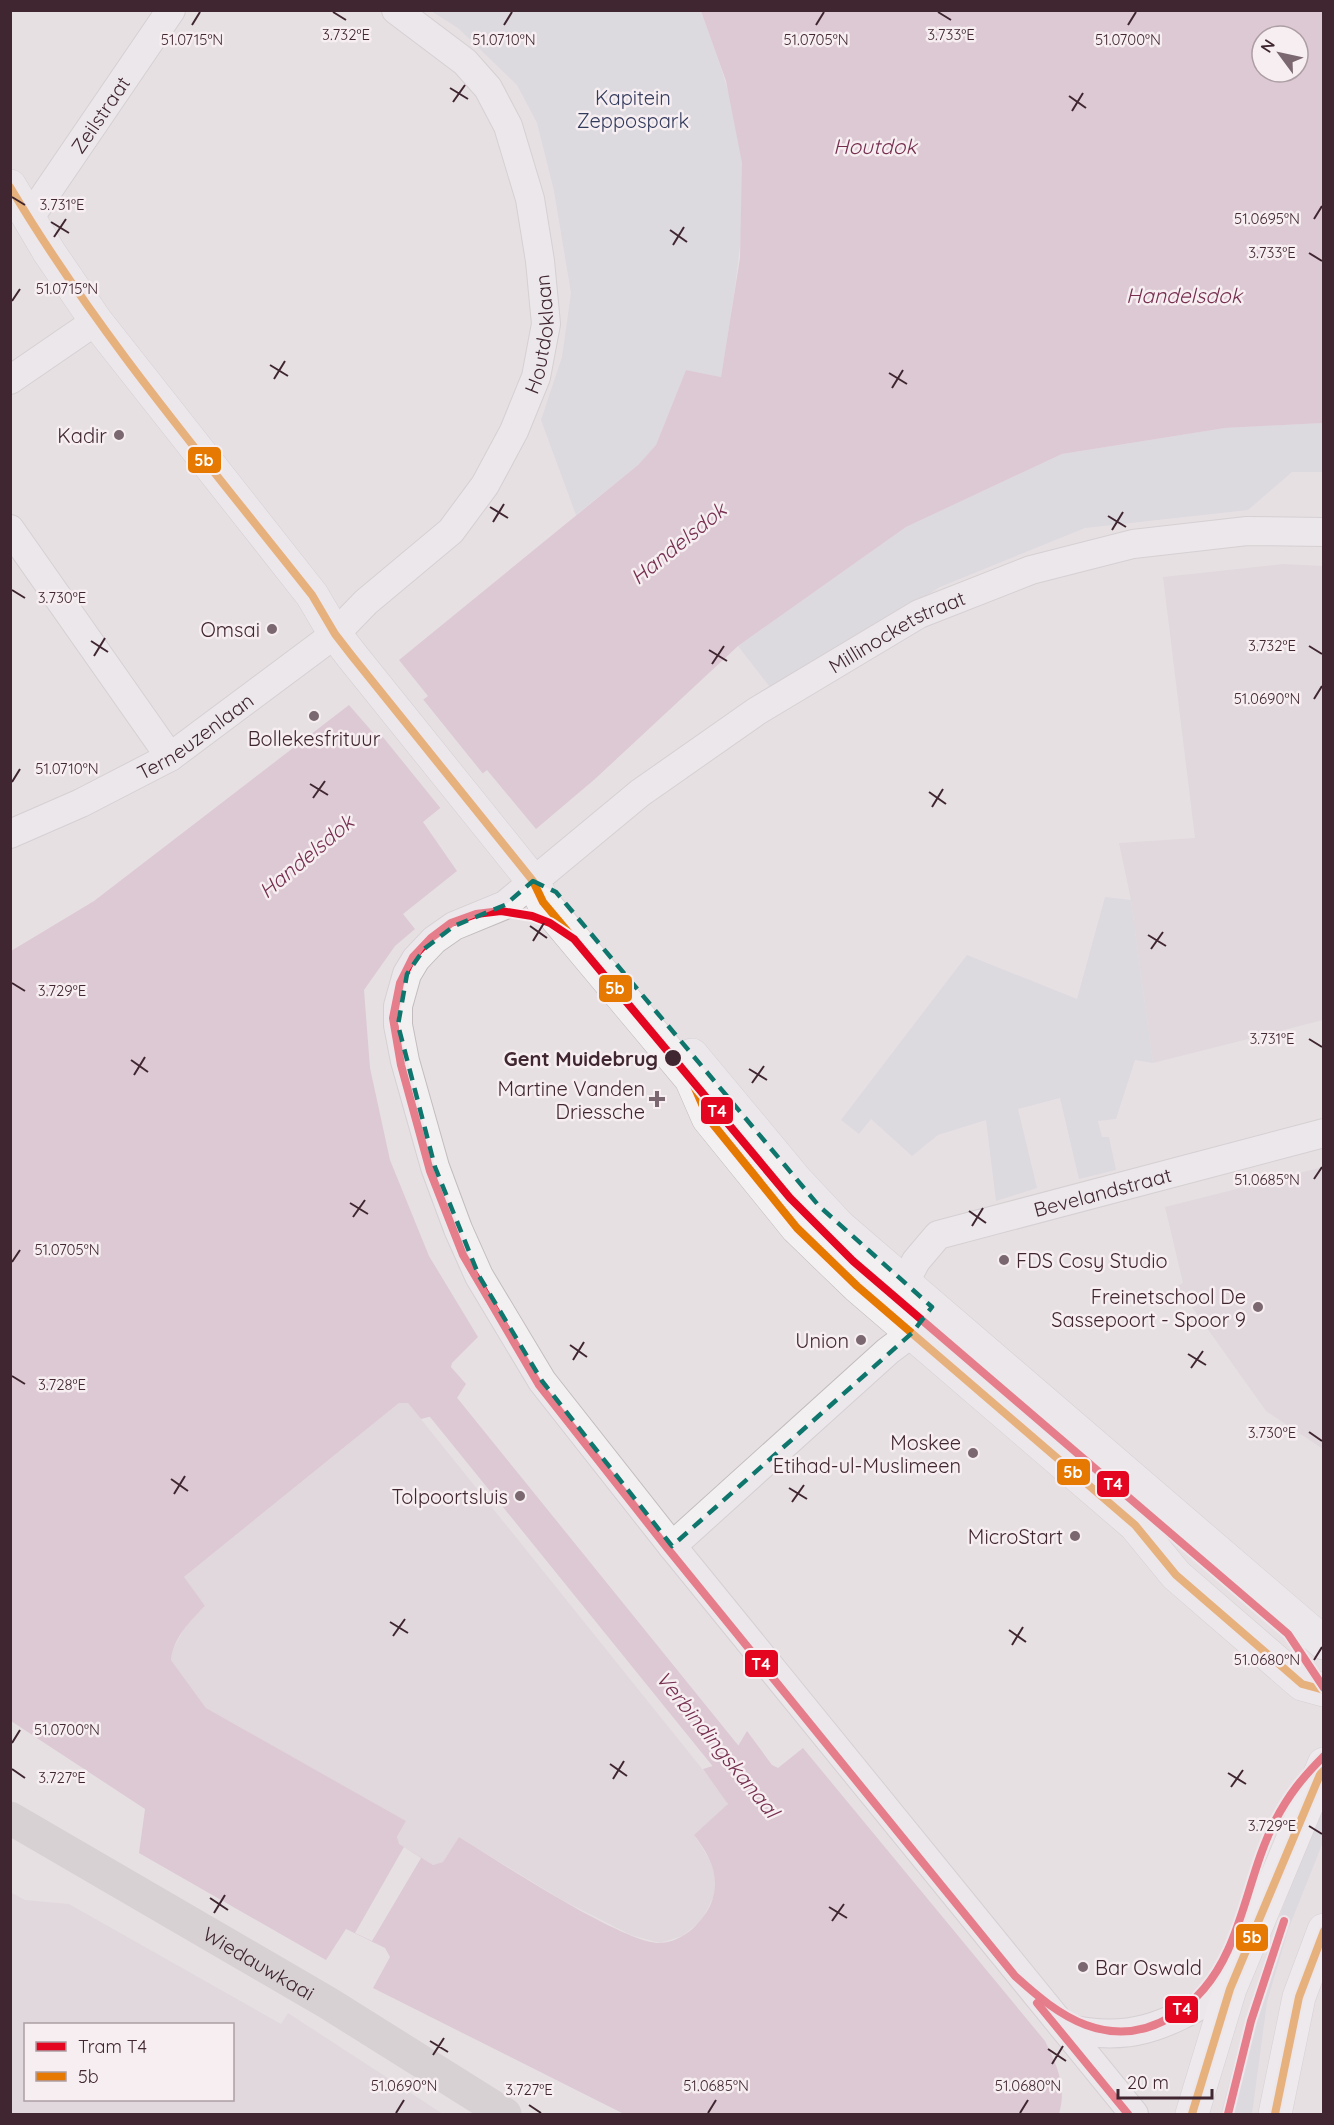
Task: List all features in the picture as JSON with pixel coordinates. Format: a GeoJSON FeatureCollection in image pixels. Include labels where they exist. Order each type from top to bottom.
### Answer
{"type":"FeatureCollection","features":[{"type":"Feature","properties":{"kind":"main road"},"geometry":{"type":"LineString","coordinates":[[1192,2115],[1230,1989],[1323,1764]]}},
{"type":"Feature","properties":{"kind":"main road","name":"Wiedauwkaai"},"geometry":{"type":"LineString","coordinates":[[10,1818],[328,2003],[505,2115]]}},
{"type":"Feature","properties":{"kind":"main road"},"geometry":{"type":"LineString","coordinates":[[1275,2115],[1299,1997],[1323,1930]]}},
{"type":"Feature","properties":{"kind":"street","name":"Zeilstraat"},"geometry":{"type":"LineString","coordinates":[[30,217],[171,10]]}},
{"type":"Feature","properties":{"kind":"street","name":"Houtdoklaan"},"geometry":{"type":"LineString","coordinates":[[335,634],[366,602],[451,531],[485,485],[514,431],[536,377],[546,324],[540,261],[530,199],[508,126],[488,88],[465,62],[396,10]]}},
{"type":"Feature","properties":{"kind":"street"},"geometry":{"type":"LineString","coordinates":[[10,186],[49,252],[96,321],[312,595],[335,634],[528,875],[543,902],[691,1079],[708,1118],[797,1228],[857,1286],[1135,1525],[1176,1575],[1302,1684],[1323,1690]]}},
{"type":"Feature","properties":{"kind":"street"},"geometry":{"type":"LineString","coordinates":[[10,380],[96,321]]}},
{"type":"Feature","properties":{"kind":"street"},"geometry":{"type":"LineString","coordinates":[[10,529],[170,757]]}},
{"type":"Feature","properties":{"kind":"street","name":"Millinocketstraat"},"geometry":{"type":"LineString","coordinates":[[1134,2115],[1066,2028],[1036,1995],[672,1546],[542,1380],[479,1276],[464,1244],[435,1167],[400,1040],[398,1005],[407,974],[416,959],[434,940],[454,926],[505,905],[528,875],[757,711],[919,614],[1031,570],[1132,544],[1247,531],[1323,532]]}},
{"type":"Feature","properties":{"kind":"street","name":"Terneuzenlaan"},"geometry":{"type":"LineString","coordinates":[[10,834],[81,803],[170,757],[335,634]]}},
{"type":"Feature","properties":{"kind":"street"},"geometry":{"type":"LineString","coordinates":[[528,875],[556,892],[805,1191],[840,1227],[1323,1643]]}},
{"type":"Feature","properties":{"kind":"street","name":"Bevelandstraat"},"geometry":{"type":"LineString","coordinates":[[904,1284],[916,1261],[938,1235],[1323,1133]]}},
{"type":"Feature","properties":{"kind":"street"},"geometry":{"type":"LineString","coordinates":[[672,1546],[888,1351],[912,1333],[932,1307]]}},
{"type":"Feature","properties":{"kind":"street"},"geometry":{"type":"LineString","coordinates":[[1066,2028],[1106,2034],[1149,2031],[1230,1989]]}},
{"type":"Feature","properties":{"kind":"highlighted area"},"geometry":{"type":"Polygon","coordinates":[[[533,881],[556,892],[819,1206],[932,1307],[912,1333],[672,1546],[542,1381],[479,1276],[435,1167],[398,1025],[407,974],[424,949],[454,926],[505,905],[533,881]]]}},
{"type":"Feature","properties":{"kind":"shaded area"},"geometry":{"type":"Polygon","coordinates":[[[1283,564],[1323,566],[1323,1020],[1153,1063],[1131,900],[1119,843],[1195,838],[1163,577],[1283,564]]]}},
{"type":"Feature","properties":{"kind":"shaded area","name":"Freinetschool De Sassepoort - Spoor 9"},"geometry":{"type":"Polygon","coordinates":[[[1324,1167],[1323,1449],[1266,1411],[1177,1286],[1183,1283],[1165,1207],[1324,1167]]]}},
{"type":"Feature","properties":{"kind":"shaded area"},"geometry":{"type":"Polygon","coordinates":[[[399,1403],[408,1403],[728,1801],[726,1808],[694,1835],[711,1862],[717,1882],[714,1896],[702,1920],[682,1936],[660,1943],[631,1935],[562,1900],[459,1837],[443,1862],[433,1865],[399,1845],[397,1838],[406,1821],[206,1708],[171,1660],[172,1651],[187,1623],[205,1606],[183,1578],[399,1403]]]}},
{"type":"Feature","properties":{"kind":"shaded area"},"geometry":{"type":"Polygon","coordinates":[[[10,1892],[25,1900],[69,1904],[281,2024],[288,2013],[443,2114],[11,2114],[10,1892]]]}},
{"type":"Feature","properties":{"kind":"green space","name":"Kapitein Zeppospark"},"geometry":{"type":"Polygon","coordinates":[[[431,11],[701,11],[727,86],[737,125],[743,191],[737,271],[721,377],[686,370],[656,445],[638,465],[576,515],[541,420],[562,357],[571,293],[554,191],[537,123],[517,85],[458,28],[431,11]]]}},
{"type":"Feature","properties":{"kind":"green space"},"geometry":{"type":"Polygon","coordinates":[[[1323,423],[1323,472],[1292,472],[1248,510],[1085,528],[940,587],[773,691],[738,646],[906,527],[1062,454],[1225,428],[1323,423]]]}},
{"type":"Feature","properties":{"kind":"green space"},"geometry":{"type":"Polygon","coordinates":[[[1105,897],[1131,900],[1153,1063],[1135,1060],[1116,1119],[1098,1121],[1102,1137],[1109,1137],[1116,1170],[1079,1179],[1060,1098],[1018,1109],[1037,1188],[996,1201],[986,1120],[938,1135],[912,1156],[871,1119],[859,1134],[841,1120],[967,955],[1077,999],[1105,897]]]}},
{"type":"Feature","properties":{"kind":"green space"},"geometry":{"type":"Polygon","coordinates":[[[1323,1810],[1323,1842],[1288,1930],[1267,2002],[1252,2114],[1221,2114],[1265,1959],[1292,1884],[1323,1810]]]}},
{"type":"Feature","properties":{"kind":"water"},"geometry":{"type":"Polygon","coordinates":[[[701,11],[1323,11],[1323,423],[1225,428],[1062,454],[906,527],[738,646],[595,779],[536,829],[487,770],[423,822],[457,871],[403,914],[415,929],[395,946],[364,990],[370,1068],[390,1160],[429,1256],[478,1337],[452,1363],[451,1367],[466,1384],[448,1412],[421,1419],[408,1403],[399,1403],[184,1577],[205,1606],[179,1637],[171,1660],[206,1708],[406,1821],[397,1837],[399,1844],[433,1865],[443,1862],[459,1837],[529,1881],[591,1916],[643,1940],[661,1943],[669,1942],[690,1931],[706,1913],[713,1896],[715,1877],[713,1869],[694,1835],[728,1804],[703,1769],[729,1761],[747,1731],[772,1765],[778,1768],[803,1748],[1045,2041],[1060,2076],[1062,2095],[1059,2114],[624,2114],[373,1988],[390,1957],[385,1948],[346,1929],[326,1960],[139,1853],[145,1809],[11,1721],[11,951],[94,901],[349,705],[376,736],[428,696],[399,660],[638,465],[656,445],[686,370],[721,377],[740,258],[742,163],[726,81],[701,11]]]}},
{"type":"Feature","properties":{"kind":"pier"},"geometry":{"type":"Polygon","coordinates":[[[422,698],[484,775],[442,810],[378,731],[422,698]]]}},
{"type":"Feature","properties":{"kind":"pier"},"geometry":{"type":"Polygon","coordinates":[[[404,1847],[421,1858],[372,1941],[355,1933],[404,1847]]]}},
{"type":"Feature","properties":{"kind":"waterway","name":"Verbindingskanaal"},"geometry":{"type":"LineString","coordinates":[[419,1377],[758,1796]]}},
{"type":"Feature","properties":{"kind":"tram line","name":"T4"},"geometry":{"type":"LineString","coordinates":[[1324,1688],[1288,1634],[853,1261],[790,1198],[574,939],[550,923],[532,916],[501,911],[476,914],[451,923],[431,938],[413,957],[400,983],[393,1018],[401,1065],[430,1171],[463,1255],[539,1385],[668,1549],[1015,1976],[1048,2004],[1086,2025],[1109,2031],[1131,2031],[1152,2026],[1171,2017],[1189,2004],[1217,1970],[1228,1950],[1261,1853],[1280,1811],[1297,1786],[1324,1756]]}},
{"type":"Feature","properties":{"kind":"tram line","name":"T4"},"geometry":{"type":"LineString","coordinates":[[1228,2114],[1251,2021],[1284,1921]]}},
{"type":"Feature","properties":{"kind":"tram line","name":"T4"},"geometry":{"type":"LineString","coordinates":[[1037,2003],[1128,2114]]}},
{"type":"Feature","properties":{"kind":"transit line","name":"5b"},"geometry":{"type":"LineString","coordinates":[[10,187],[79,294],[154,396],[312,595],[335,634],[352,656],[533,881],[543,902],[691,1079],[708,1118],[797,1228],[857,1286],[1135,1525],[1176,1575],[1302,1684],[1324,1690]]}},
{"type":"Feature","properties":{"kind":"transit line","name":"5b"},"geometry":{"type":"LineString","coordinates":[[1192,2114],[1230,1989],[1324,1765]]}},
{"type":"Feature","properties":{"kind":"transit line","name":"5b"},"geometry":{"type":"LineString","coordinates":[[1275,2114],[1299,1997],[1324,1931]]}},
{"type":"Feature","properties":{"kind":"place","name":"Kadir"},"geometry":{"type":"Point","coordinates":[119,435]}},
{"type":"Feature","properties":{"kind":"place","name":"Omsai"},"geometry":{"type":"Point","coordinates":[272,629]}},
{"type":"Feature","properties":{"kind":"place","name":"Bollekesfrituur"},"geometry":{"type":"Point","coordinates":[314,716]}},
{"type":"Feature","properties":{"kind":"place","name":"Gent Muidebrug"},"geometry":{"type":"Point","coordinates":[673,1058]}},
{"type":"Feature","properties":{"kind":"place","name":"Martine Vanden Driessche"},"geometry":{"type":"Point","coordinates":[657,1099]}},
{"type":"Feature","properties":{"kind":"place","name":"FDS Cosy Studio"},"geometry":{"type":"Point","coordinates":[1004,1260]}},
{"type":"Feature","properties":{"kind":"place","name":"Freinetschool De Sassepoort - Spoor 9"},"geometry":{"type":"Point","coordinates":[1258,1307]}},
{"type":"Feature","properties":{"kind":"place","name":"Union"},"geometry":{"type":"Point","coordinates":[861,1340]}},
{"type":"Feature","properties":{"kind":"place","name":"Moskee Etihad-ul-Muslimeen"},"geometry":{"type":"Point","coordinates":[973,1453]}},
{"type":"Feature","properties":{"kind":"place","name":"Tolpoortsluis"},"geometry":{"type":"Point","coordinates":[520,1496]}},
{"type":"Feature","properties":{"kind":"place","name":"MicroStart"},"geometry":{"type":"Point","coordinates":[1075,1536]}},
{"type":"Feature","properties":{"kind":"place","name":"Bar Oswald"},"geometry":{"type":"Point","coordinates":[1083,1967]}},
{"type":"Feature","properties":{"kind":"water label","name":"Houtdok"},"geometry":{"type":"Point","coordinates":[875,146]}},
{"type":"Feature","properties":{"kind":"water label","name":"Handelsdok"},"geometry":{"type":"Point","coordinates":[1184,295]}},
{"type":"Feature","properties":{"kind":"water label","name":"Handelsdok"},"geometry":{"type":"Point","coordinates":[678,543]}},
{"type":"Feature","properties":{"kind":"water label","name":"Handelsdok"},"geometry":{"type":"Point","coordinates":[306,856]}}]}
